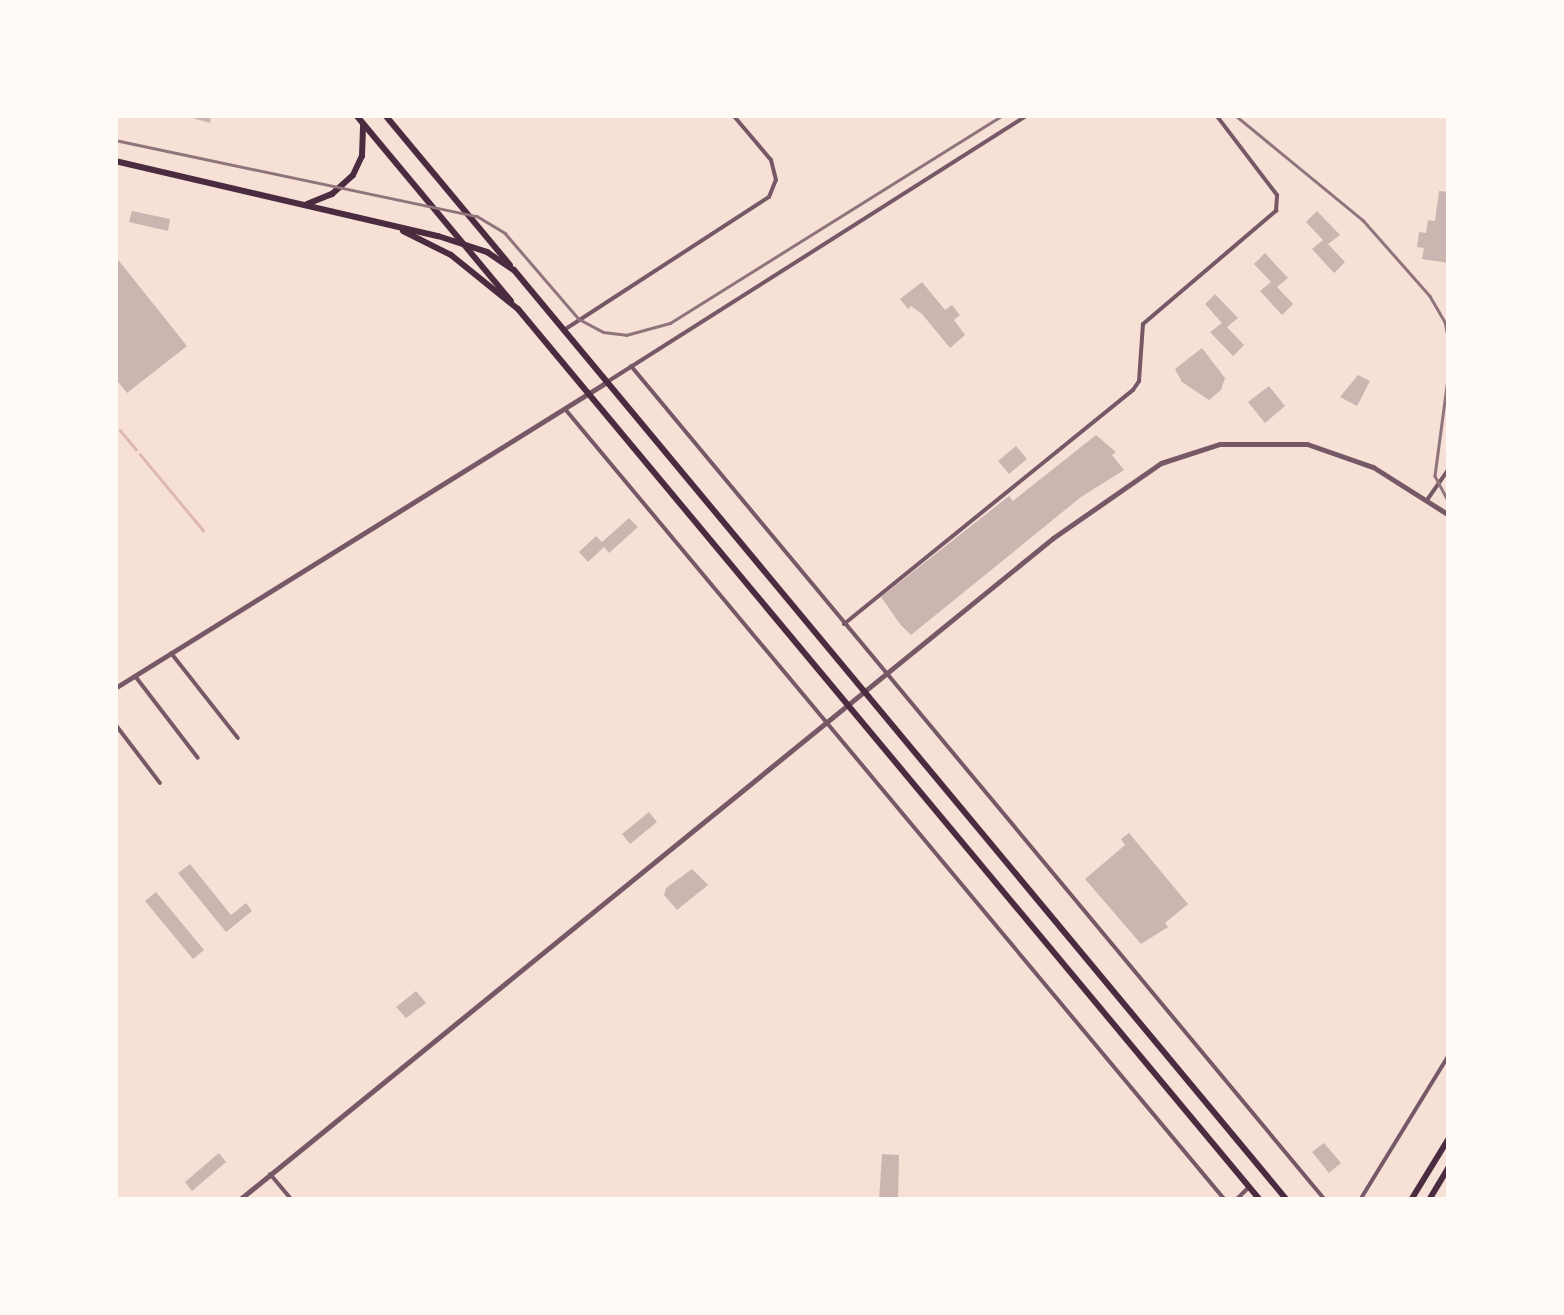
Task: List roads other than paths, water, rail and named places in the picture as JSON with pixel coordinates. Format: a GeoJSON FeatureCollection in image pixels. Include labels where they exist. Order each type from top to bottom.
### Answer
{"type":"FeatureCollection","features":[{"type":"Feature","properties":{"kind":"main road"},"geometry":{"type":"LineString","coordinates":[[385,115],[1287,1200]]}},
{"type":"Feature","properties":{"kind":"main road"},"geometry":{"type":"LineString","coordinates":[[307,204],[332,194],[352,175],[362,156],[359,118]]}},
{"type":"Feature","properties":{"kind":"main road"},"geometry":{"type":"LineString","coordinates":[[359,118],[1260,1200]]}},
{"type":"Feature","properties":{"kind":"main road"},"geometry":{"type":"LineString","coordinates":[[115,161],[464,244],[514,270]]}},
{"type":"Feature","properties":{"kind":"main road"},"geometry":{"type":"LineString","coordinates":[[364,218],[414,235],[450,255],[518,309]]}},
{"type":"Feature","properties":{"kind":"main road"},"geometry":{"type":"LineString","coordinates":[[1412,1200],[1449,1138]]}},
{"type":"Feature","properties":{"kind":"main road"},"geometry":{"type":"LineString","coordinates":[[1429,1200],[1449,1167]]}},
{"type":"Feature","properties":{"kind":"street"},"geometry":{"type":"LineString","coordinates":[[564,330],[769,196],[775,185],[774,167],[733,115]]}},
{"type":"Feature","properties":{"kind":"street"},"geometry":{"type":"LineString","coordinates":[[115,688],[1028,115]]}},
{"type":"Feature","properties":{"kind":"street"},"geometry":{"type":"LineString","coordinates":[[844,624],[1134,390],[1139,381],[1143,324],[1279,206],[1277,195],[1216,115]]}},
{"type":"Feature","properties":{"kind":"street"},"geometry":{"type":"LineString","coordinates":[[631,366],[1325,1200]]}},
{"type":"Feature","properties":{"kind":"street"},"geometry":{"type":"LineString","coordinates":[[564,408],[1225,1200]]}},
{"type":"Feature","properties":{"kind":"street"},"geometry":{"type":"LineString","coordinates":[[239,1200],[848,704],[1127,483],[1191,450],[1246,442],[1329,449],[1372,467],[1449,514]]}},
{"type":"Feature","properties":{"kind":"street"},"geometry":{"type":"LineString","coordinates":[[1427,500],[1449,469]]}},
{"type":"Feature","properties":{"kind":"street"},"geometry":{"type":"LineString","coordinates":[[171,653],[238,738]]}},
{"type":"Feature","properties":{"kind":"street"},"geometry":{"type":"LineString","coordinates":[[134,676],[198,758]]}},
{"type":"Feature","properties":{"kind":"street"},"geometry":{"type":"LineString","coordinates":[[115,724],[160,783]]}},
{"type":"Feature","properties":{"kind":"street"},"geometry":{"type":"LineString","coordinates":[[1360,1200],[1449,1055]]}},
{"type":"Feature","properties":{"kind":"street"},"geometry":{"type":"LineString","coordinates":[[270,1174],[292,1200]]}},
{"type":"Feature","properties":{"kind":"street"},"geometry":{"type":"LineString","coordinates":[[1236,1200],[1249,1187]]}},
{"type":"Feature","properties":{"kind":"waterway"},"geometry":{"type":"LineString","coordinates":[[120,430],[136,449]]}},
{"type":"Feature","properties":{"kind":"waterway"},"geometry":{"type":"LineString","coordinates":[[140,454],[203,530]]}},
{"type":"Feature","properties":{"kind":"tram line"},"geometry":{"type":"LineString","coordinates":[[115,140],[477,216],[505,233],[579,319],[603,332],[626,335],[670,323],[1003,115]]}},
{"type":"Feature","properties":{"kind":"tram line"},"geometry":{"type":"LineString","coordinates":[[1235,115],[1363,220],[1430,296],[1445,322],[1449,341]]}},
{"type":"Feature","properties":{"kind":"tram line"},"geometry":{"type":"LineString","coordinates":[[1449,371],[1435,476],[1449,502]]}}]}
